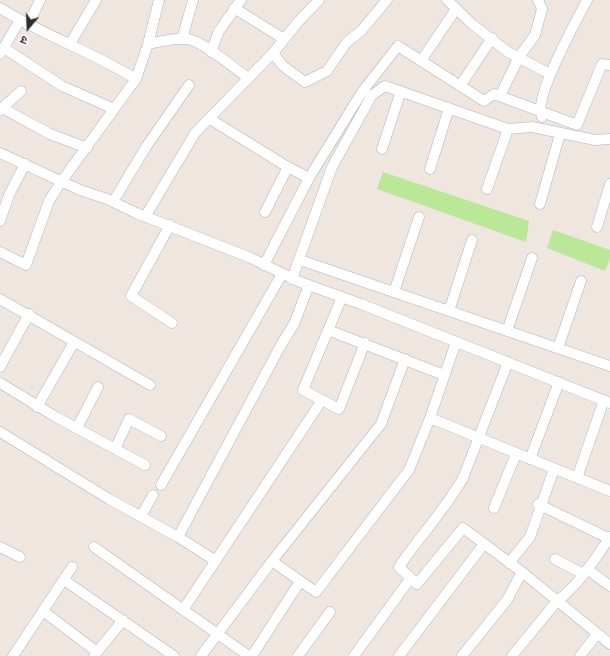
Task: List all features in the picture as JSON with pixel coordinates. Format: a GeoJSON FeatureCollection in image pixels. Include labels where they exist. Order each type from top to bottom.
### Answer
{"type":"FeatureCollection","features":[{"type":"Feature","properties":{"kind":"street"},"geometry":{"type":"LineString","coordinates":[[40,0],[2,51],[62,86],[114,109]]}},
{"type":"Feature","properties":{"kind":"street"},"geometry":{"type":"LineString","coordinates":[[70,44],[96,0]]}},
{"type":"Feature","properties":{"kind":"street"},"geometry":{"type":"LineString","coordinates":[[0,252],[26,266],[49,201],[61,182],[136,79],[148,44],[158,0]]}},
{"type":"Feature","properties":{"kind":"street"},"geometry":{"type":"LineString","coordinates":[[182,39],[193,0]]}},
{"type":"Feature","properties":{"kind":"street"},"geometry":{"type":"LineString","coordinates":[[211,52],[219,31],[241,0]]}},
{"type":"Feature","properties":{"kind":"street"},"geometry":{"type":"LineString","coordinates":[[274,53],[283,66],[305,82],[327,71],[347,42],[366,26],[387,0]]}},
{"type":"Feature","properties":{"kind":"street"},"geometry":{"type":"LineString","coordinates":[[500,96],[519,58],[535,34],[542,9],[538,0]]}},
{"type":"Feature","properties":{"kind":"street"},"geometry":{"type":"LineString","coordinates":[[550,130],[540,112],[550,74],[587,0]]}},
{"type":"Feature","properties":{"kind":"street"},"geometry":{"type":"LineString","coordinates":[[145,217],[179,158],[196,133],[274,53],[315,1]]}},
{"type":"Feature","properties":{"kind":"street"},"geometry":{"type":"LineString","coordinates":[[420,61],[451,3],[472,24],[492,38],[508,52],[550,74]]}},
{"type":"Feature","properties":{"kind":"street"},"geometry":{"type":"LineString","coordinates":[[0,8],[24,22],[111,64],[136,79]]}},
{"type":"Feature","properties":{"kind":"street"},"geometry":{"type":"LineString","coordinates":[[234,8],[284,39]]}},
{"type":"Feature","properties":{"kind":"street"},"geometry":{"type":"LineString","coordinates":[[460,86],[492,38]]}},
{"type":"Feature","properties":{"kind":"street"},"geometry":{"type":"LineString","coordinates":[[148,44],[175,39],[189,40],[211,52],[248,78]]}},
{"type":"Feature","properties":{"kind":"street"},"geometry":{"type":"LineString","coordinates":[[264,265],[309,178],[362,92],[398,46],[484,101],[494,94],[577,125]]}},
{"type":"Feature","properties":{"kind":"street"},"geometry":{"type":"LineString","coordinates":[[580,138],[577,125],[602,64],[610,65]]}},
{"type":"Feature","properties":{"kind":"street"},"geometry":{"type":"LineString","coordinates":[[112,202],[146,147],[189,85]]}},
{"type":"Feature","properties":{"kind":"street"},"geometry":{"type":"LineString","coordinates":[[292,279],[332,167],[372,95],[385,86],[508,130],[532,127],[580,138],[595,140],[610,139]]}},
{"type":"Feature","properties":{"kind":"street"},"geometry":{"type":"LineString","coordinates":[[21,91],[1,109],[50,134],[87,148]]}},
{"type":"Feature","properties":{"kind":"street"},"geometry":{"type":"LineString","coordinates":[[382,149],[401,92]]}},
{"type":"Feature","properties":{"kind":"street"},"geometry":{"type":"LineString","coordinates":[[430,169],[449,108]]}},
{"type":"Feature","properties":{"kind":"street"},"geometry":{"type":"LineString","coordinates":[[210,119],[288,167],[309,178]]}},
{"type":"Feature","properties":{"kind":"street"},"geometry":{"type":"LineString","coordinates":[[487,189],[508,130]]}},
{"type":"Feature","properties":{"kind":"street"},"geometry":{"type":"LineString","coordinates":[[540,204],[560,134]]}},
{"type":"Feature","properties":{"kind":"street"},"geometry":{"type":"LineString","coordinates":[[0,154],[25,164],[61,182],[145,217],[170,225],[250,258],[309,286],[342,297],[607,402],[577,478]]}},
{"type":"Feature","properties":{"kind":"street"},"geometry":{"type":"LineString","coordinates":[[0,220],[25,164]]}},
{"type":"Feature","properties":{"kind":"street"},"geometry":{"type":"LineString","coordinates":[[264,212],[288,167]]}},
{"type":"Feature","properties":{"kind":"street"},"geometry":{"type":"LineString","coordinates":[[597,227],[610,184]]}},
{"type":"Feature","properties":{"kind":"street"},"geometry":{"type":"LineString","coordinates":[[394,292],[419,217]]}},
{"type":"Feature","properties":{"kind":"street"},"geometry":{"type":"LineString","coordinates":[[170,225],[131,296],[172,323]]}},
{"type":"Feature","properties":{"kind":"street"},"geometry":{"type":"LineString","coordinates":[[449,311],[472,240]]}},
{"type":"Feature","properties":{"kind":"street"},"geometry":{"type":"LineString","coordinates":[[507,331],[532,258]]}},
{"type":"Feature","properties":{"kind":"street"},"geometry":{"type":"LineString","coordinates":[[300,260],[610,366]]}},
{"type":"Feature","properties":{"kind":"street"},"geometry":{"type":"LineString","coordinates":[[161,485],[282,274]]}},
{"type":"Feature","properties":{"kind":"street"},"geometry":{"type":"LineString","coordinates":[[558,348],[581,281]]}},
{"type":"Feature","properties":{"kind":"street"},"geometry":{"type":"LineString","coordinates":[[178,538],[275,355],[294,324],[309,286]]}},
{"type":"Feature","properties":{"kind":"street"},"geometry":{"type":"LineString","coordinates":[[342,297],[303,390],[338,409],[365,343]]}},
{"type":"Feature","properties":{"kind":"street"},"geometry":{"type":"LineString","coordinates":[[0,299],[150,385]]}},
{"type":"Feature","properties":{"kind":"street"},"geometry":{"type":"LineString","coordinates":[[0,368],[28,314]]}},
{"type":"Feature","properties":{"kind":"street"},"geometry":{"type":"LineString","coordinates":[[328,330],[365,343],[444,375]]}},
{"type":"Feature","properties":{"kind":"street"},"geometry":{"type":"LineString","coordinates":[[37,407],[74,342]]}},
{"type":"Feature","properties":{"kind":"street"},"geometry":{"type":"LineString","coordinates":[[272,561],[316,592],[410,470],[430,418],[456,342]]}},
{"type":"Feature","properties":{"kind":"street"},"geometry":{"type":"LineString","coordinates":[[201,656],[272,561],[381,424],[405,359]]}},
{"type":"Feature","properties":{"kind":"street"},"geometry":{"type":"LineString","coordinates":[[508,362],[480,438],[463,478],[454,494],[413,545],[399,567],[416,584],[462,528],[509,564],[522,572],[610,644]]}},
{"type":"Feature","properties":{"kind":"street"},"geometry":{"type":"LineString","coordinates":[[530,459],[559,382]]}},
{"type":"Feature","properties":{"kind":"street"},"geometry":{"type":"LineString","coordinates":[[0,384],[37,407],[145,465]]}},
{"type":"Feature","properties":{"kind":"street"},"geometry":{"type":"LineString","coordinates":[[77,428],[98,387]]}},
{"type":"Feature","properties":{"kind":"street"},"geometry":{"type":"LineString","coordinates":[[183,610],[322,400]]}},
{"type":"Feature","properties":{"kind":"street"},"geometry":{"type":"LineString","coordinates":[[430,418],[610,491]]}},
{"type":"Feature","properties":{"kind":"street"},"geometry":{"type":"LineString","coordinates":[[115,449],[129,419],[161,436]]}},
{"type":"Feature","properties":{"kind":"street"},"geometry":{"type":"LineString","coordinates":[[0,432],[114,502],[141,516],[216,561]]}},
{"type":"Feature","properties":{"kind":"street"},"geometry":{"type":"LineString","coordinates":[[494,508],[516,454]]}},
{"type":"Feature","properties":{"kind":"street"},"geometry":{"type":"LineString","coordinates":[[509,564],[530,537],[540,505],[554,469]]}},
{"type":"Feature","properties":{"kind":"street"},"geometry":{"type":"LineString","coordinates":[[141,516],[153,495]]}},
{"type":"Feature","properties":{"kind":"street"},"geometry":{"type":"LineString","coordinates":[[512,656],[557,601],[565,595],[585,572],[610,538],[540,505]]}},
{"type":"Feature","properties":{"kind":"street"},"geometry":{"type":"LineString","coordinates":[[399,656],[484,544]]}},
{"type":"Feature","properties":{"kind":"street"},"geometry":{"type":"LineString","coordinates":[[0,547],[20,557]]}},
{"type":"Feature","properties":{"kind":"street"},"geometry":{"type":"LineString","coordinates":[[94,547],[217,635],[250,656],[297,586]]}},
{"type":"Feature","properties":{"kind":"street"},"geometry":{"type":"LineString","coordinates":[[555,559],[585,572],[610,586]]}},
{"type":"Feature","properties":{"kind":"street"},"geometry":{"type":"LineString","coordinates":[[13,656],[72,567]]}},
{"type":"Feature","properties":{"kind":"street"},"geometry":{"type":"LineString","coordinates":[[462,656],[507,600],[522,572]]}},
{"type":"Feature","properties":{"kind":"street"},"geometry":{"type":"LineString","coordinates":[[354,656],[410,579]]}},
{"type":"Feature","properties":{"kind":"street"},"geometry":{"type":"LineString","coordinates":[[64,580],[174,656]]}},
{"type":"Feature","properties":{"kind":"street"},"geometry":{"type":"LineString","coordinates":[[43,611],[96,654],[122,620]]}},
{"type":"Feature","properties":{"kind":"street"},"geometry":{"type":"LineString","coordinates":[[298,656],[330,612]]}},
{"type":"Feature","properties":{"kind":"street"},"geometry":{"type":"LineString","coordinates":[[580,656],[597,634]]}},
{"type":"Feature","properties":{"kind":"green space"},"geometry":{"type":"Polygon","coordinates":[[[383,172],[529,221],[526,242],[377,189],[383,172]]]}},
{"type":"Feature","properties":{"kind":"green space"},"geometry":{"type":"Polygon","coordinates":[[[553,230],[610,250],[610,259],[605,271],[547,248],[553,230]]]}}]}
